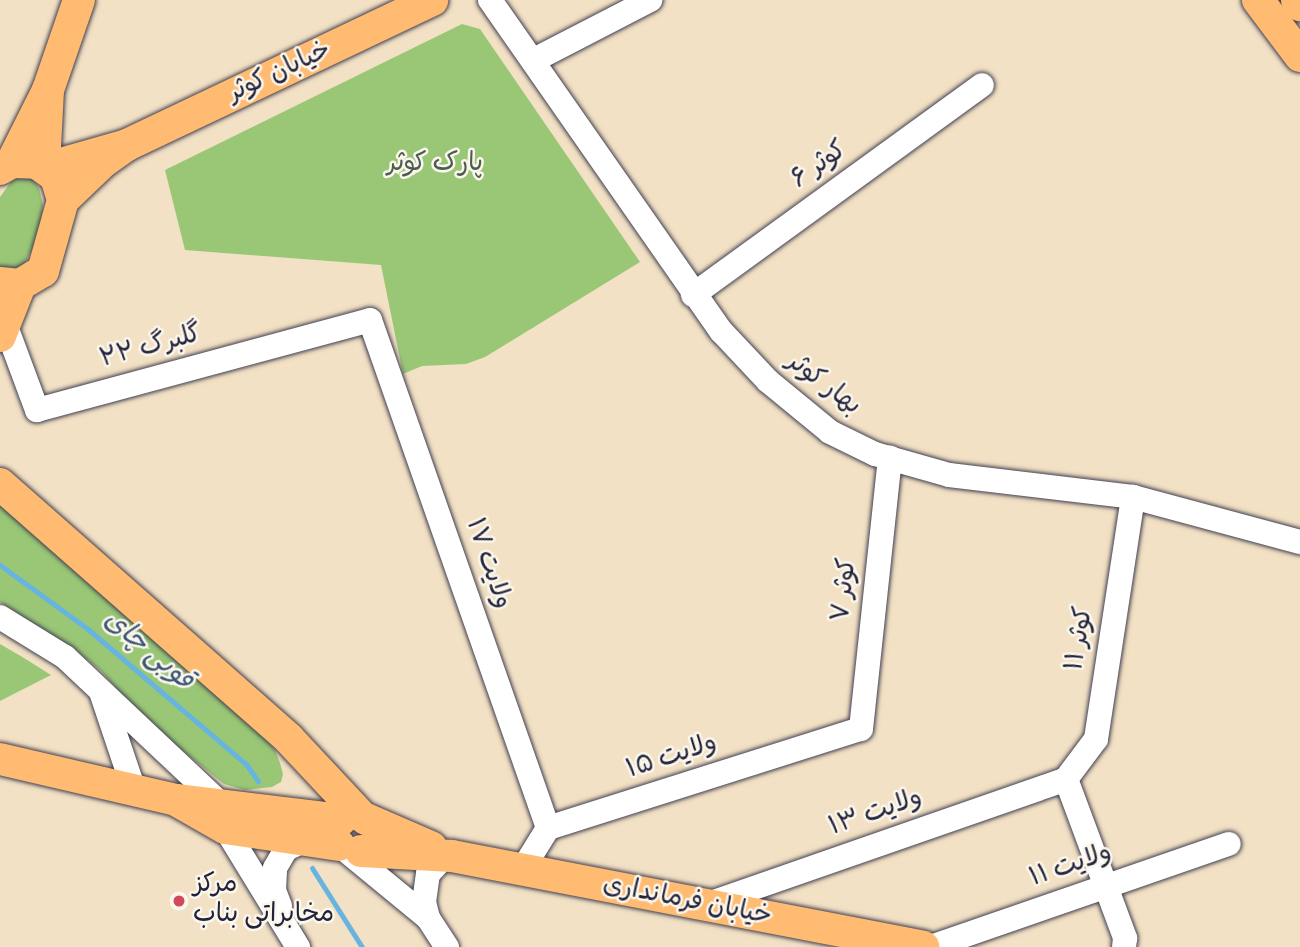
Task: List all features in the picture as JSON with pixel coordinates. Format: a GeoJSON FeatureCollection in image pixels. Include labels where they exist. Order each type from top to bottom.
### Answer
{"type":"FeatureCollection","features":[{"type":"Feature","properties":{"kind":"main road"},"geometry":{"type":"LineString","coordinates":[[6,165],[48,90],[79,0]]}},
{"type":"Feature","properties":{"kind":"main road","name":"خیابان کوثر"},"geometry":{"type":"LineString","coordinates":[[63,200],[104,161],[127,145],[432,0]]}},
{"type":"Feature","properties":{"kind":"main road"},"geometry":{"type":"LineString","coordinates":[[1258,0],[1300,56]]}},
{"type":"Feature","properties":{"kind":"main road"},"geometry":{"type":"LineString","coordinates":[[1297,0],[1300,5]]}},
{"type":"Feature","properties":{"kind":"main road"},"geometry":{"type":"LineString","coordinates":[[46,167],[48,90]]}},
{"type":"Feature","properties":{"kind":"main road","name":"خیابان کوثر"},"geometry":{"type":"LineString","coordinates":[[46,167],[127,145]]}},
{"type":"Feature","properties":{"kind":"main road"},"geometry":{"type":"LineString","coordinates":[[2,330],[10,284],[33,279],[47,263],[63,200],[56,177],[46,167],[24,160],[6,165]]}},
{"type":"Feature","properties":{"kind":"main road"},"geometry":{"type":"LineString","coordinates":[[0,484],[289,739],[343,832]]}},
{"type":"Feature","properties":{"kind":"main road","name":"خیابان فرمانداری"},"geometry":{"type":"LineString","coordinates":[[0,758],[176,800],[224,817],[343,832],[522,870],[923,947]]}},
{"type":"Feature","properties":{"kind":"street","name":"بهار کوثر"},"geometry":{"type":"LineString","coordinates":[[490,0],[694,295],[748,362],[807,416],[853,445],[890,458],[974,480],[1133,498],[1300,542]]}},
{"type":"Feature","properties":{"kind":"street"},"geometry":{"type":"LineString","coordinates":[[534,60],[650,0]]}},
{"type":"Feature","properties":{"kind":"street","name":"کوثر ۶"},"geometry":{"type":"LineString","coordinates":[[694,295],[982,85]]}},
{"type":"Feature","properties":{"kind":"street","name":"گلبرگ ۲۲"},"geometry":{"type":"LineString","coordinates":[[2,330],[37,410],[370,320]]}},
{"type":"Feature","properties":{"kind":"street","name":"ولایت ۱۷"},"geometry":{"type":"LineString","coordinates":[[370,320],[548,828]]}},
{"type":"Feature","properties":{"kind":"street","name":"کوثر ۷"},"geometry":{"type":"LineString","coordinates":[[861,729],[890,458]]}},
{"type":"Feature","properties":{"kind":"street","name":"کوثر ۱۱"},"geometry":{"type":"LineString","coordinates":[[1066,779],[1088,754],[1096,739],[1133,498]]}},
{"type":"Feature","properties":{"kind":"street"},"geometry":{"type":"LineString","coordinates":[[0,617],[65,657],[99,688],[224,817],[293,938]]}},
{"type":"Feature","properties":{"kind":"street"},"geometry":{"type":"LineString","coordinates":[[99,688],[134,790]]}},
{"type":"Feature","properties":{"kind":"street","name":"ولایت ۱۵"},"geometry":{"type":"LineString","coordinates":[[548,828],[861,729]]}},
{"type":"Feature","properties":{"kind":"street"},"geometry":{"type":"LineString","coordinates":[[1066,779],[1125,938],[1124,947]]}},
{"type":"Feature","properties":{"kind":"street","name":"ولایت ۱۳"},"geometry":{"type":"LineString","coordinates":[[705,905],[1066,779]]}},
{"type":"Feature","properties":{"kind":"street"},"geometry":{"type":"LineString","coordinates":[[522,870],[548,828]]}},
{"type":"Feature","properties":{"kind":"street"},"geometry":{"type":"LineString","coordinates":[[293,938],[274,890],[275,868],[286,849],[343,832],[428,918],[447,947]]}},
{"type":"Feature","properties":{"kind":"street","name":"ولایت ۱۱"},"geometry":{"type":"LineString","coordinates":[[931,947],[1229,844]]}},
{"type":"Feature","properties":{"kind":"street"},"geometry":{"type":"LineString","coordinates":[[428,918],[424,902],[428,874],[440,861],[452,856]]}},
{"type":"Feature","properties":{"kind":"green space","name":"پارک کوثر"},"geometry":{"type":"Polygon","coordinates":[[[462,24],[480,29],[640,262],[485,357],[466,364],[422,366],[403,374],[381,265],[185,250],[165,170],[462,24]]]}},
{"type":"Feature","properties":{"kind":"green space"},"geometry":{"type":"Polygon","coordinates":[[[18,178],[32,178],[39,188],[43,205],[41,225],[34,246],[17,272],[0,270],[0,197],[11,182],[18,178]]]}},
{"type":"Feature","properties":{"kind":"green space"},"geometry":{"type":"Polygon","coordinates":[[[0,505],[264,735],[275,750],[280,763],[283,774],[281,782],[272,787],[245,790],[224,784],[146,721],[101,671],[76,650],[0,602],[0,505]]]}},
{"type":"Feature","properties":{"kind":"green space"},"geometry":{"type":"Polygon","coordinates":[[[0,644],[24,658],[51,675],[0,701],[0,644]]]}},
{"type":"Feature","properties":{"kind":"waterway","name":"قوبی چای"},"geometry":{"type":"LineString","coordinates":[[0,565],[89,630],[246,764],[258,781]]}},
{"type":"Feature","properties":{"kind":"waterway","name":"قوبی چای"},"geometry":{"type":"LineString","coordinates":[[312,868],[362,947]]}},
{"type":"Feature","properties":{"kind":"place","name":"مرکز مخابراتی بناب"},"geometry":{"type":"Point","coordinates":[179,901]}}]}
